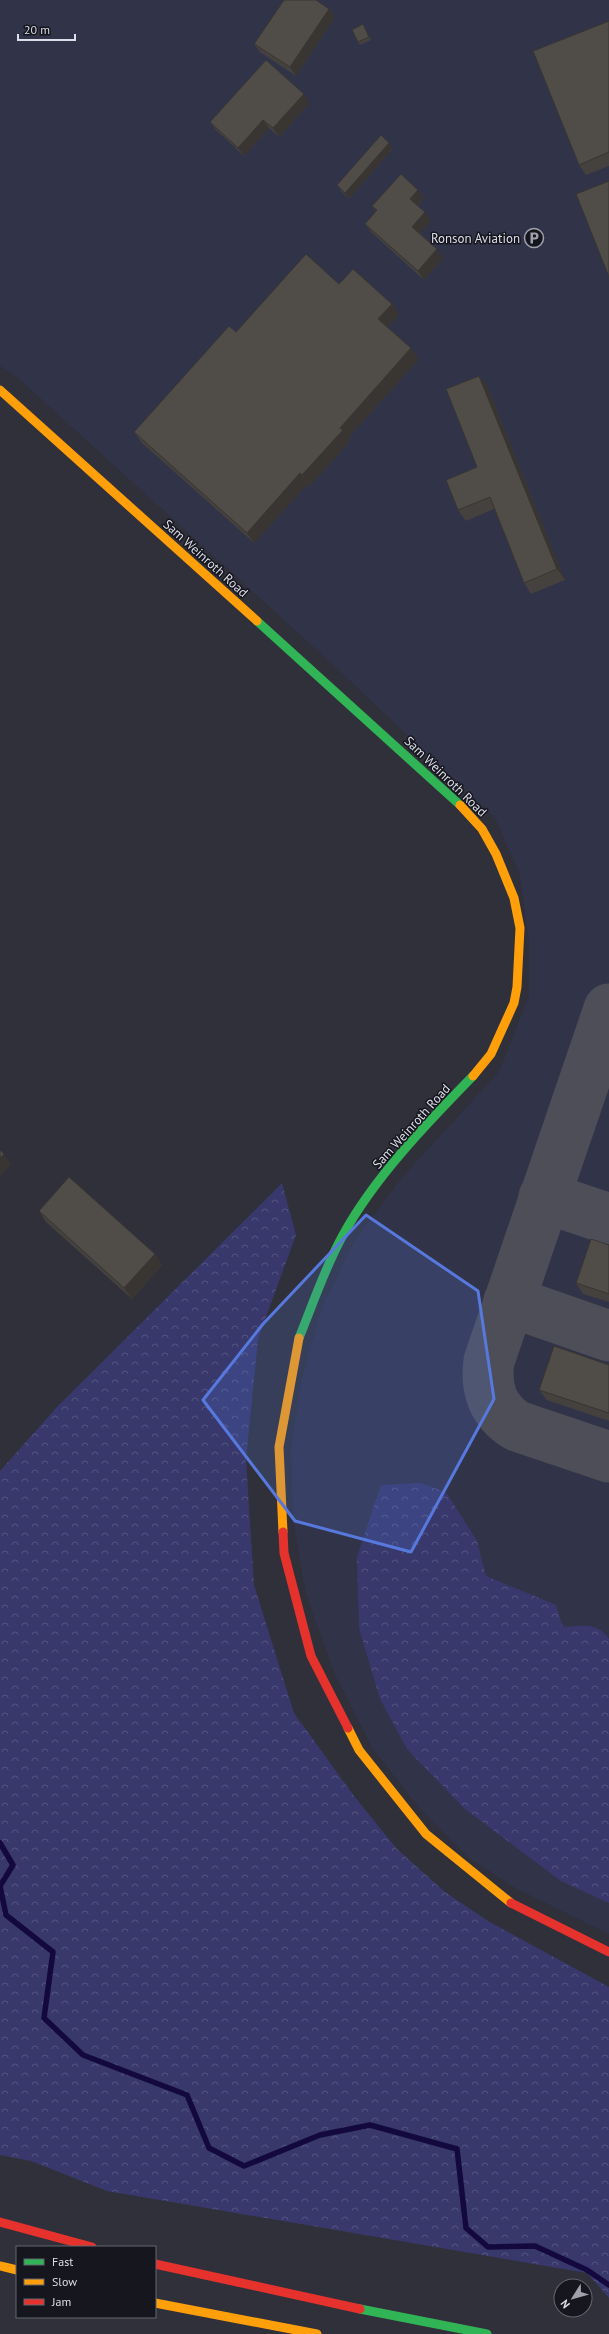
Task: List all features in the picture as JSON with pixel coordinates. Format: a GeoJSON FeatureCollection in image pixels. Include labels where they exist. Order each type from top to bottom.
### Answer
{"type":"FeatureCollection","features":[{"type":"Feature","properties":{"kind":"main road","name":"Sam Weinroth Road"},"geometry":{"type":"LineString","coordinates":[[0,390],[440,785],[478,822],[500,862],[516,906],[519,925],[515,1001],[488,1059],[373,1190],[342,1238],[319,1284],[300,1332],[288,1381],[281,1423],[278,1475],[280,1526],[286,1568],[298,1620],[312,1661],[345,1728],[378,1780],[433,1843],[474,1879],[529,1915],[609,1952]]}},
{"type":"Feature","properties":{"kind":"main road"},"geometry":{"type":"LineString","coordinates":[[0,2222],[88,2246]]}},
{"type":"Feature","properties":{"kind":"main road"},"geometry":{"type":"LineString","coordinates":[[156,2264],[306,2299],[487,2334]]}},
{"type":"Feature","properties":{"kind":"main road"},"geometry":{"type":"LineString","coordinates":[[0,2266],[16,2270]]}},
{"type":"Feature","properties":{"kind":"main road"},"geometry":{"type":"LineString","coordinates":[[156,2303],[317,2334]]}},
{"type":"Feature","properties":{"kind":"highlighted area"},"geometry":{"type":"Polygon","coordinates":[[[366,1215],[478,1291],[494,1399],[411,1552],[295,1521],[203,1400],[263,1324],[366,1215]]]}},
{"type":"Feature","properties":{"kind":"shaded area"},"geometry":{"type":"Polygon","coordinates":[[[0,0],[609,0],[609,1934],[517,1889],[468,1857],[419,1808],[373,1749],[335,1675],[306,1594],[293,1520],[291,1448],[302,1378],[322,1307],[355,1240],[405,1174],[499,1072],[529,996],[529,943],[520,875],[495,818],[328,660],[17,377],[0,366],[0,0]]]}},
{"type":"Feature","properties":{"kind":"green space"},"geometry":{"type":"Polygon","coordinates":[[[282,1183],[296,1235],[258,1339],[246,1459],[254,1585],[294,1713],[354,1796],[397,1849],[445,1892],[488,1921],[609,1987],[609,2298],[593,2278],[587,2273],[107,2191],[31,2161],[0,2155],[0,1471],[57,1407],[282,1183]]]}},
{"type":"Feature","properties":{"kind":"green space"},"geometry":{"type":"Polygon","coordinates":[[[420,1483],[446,1492],[477,1541],[486,1576],[556,1605],[563,1627],[594,1627],[605,1634],[609,1639],[609,1903],[561,1881],[465,1809],[407,1749],[380,1699],[359,1628],[357,1557],[381,1485],[420,1483]]]}},
{"type":"Feature","properties":{"kind":"building"},"geometry":{"type":"Polygon","coordinates":[[[284,0],[316,0],[329,9],[290,67],[254,44],[284,0]]]}},
{"type":"Feature","properties":{"kind":"building"},"geometry":{"type":"Polygon","coordinates":[[[609,21],[609,152],[579,165],[533,51],[609,21]]]}},
{"type":"Feature","properties":{"kind":"building"},"geometry":{"type":"Polygon","coordinates":[[[363,24],[369,37],[358,42],[352,30],[363,24]]]}},
{"type":"Feature","properties":{"kind":"building"},"geometry":{"type":"Polygon","coordinates":[[[266,60],[304,94],[273,128],[263,120],[238,148],[210,122],[266,60]]]}},
{"type":"Feature","properties":{"kind":"building"},"geometry":{"type":"Polygon","coordinates":[[[381,135],[389,143],[345,193],[337,185],[381,135]]]}},
{"type":"Feature","properties":{"kind":"building"},"geometry":{"type":"Polygon","coordinates":[[[401,174],[418,190],[410,199],[425,212],[412,227],[437,249],[418,271],[365,224],[377,210],[372,206],[401,174]]]}},
{"type":"Feature","properties":{"kind":"building"},"geometry":{"type":"Polygon","coordinates":[[[609,181],[609,277],[576,194],[609,181]]]}},
{"type":"Feature","properties":{"kind":"building"},"geometry":{"type":"Polygon","coordinates":[[[306,254],[339,284],[353,269],[392,304],[378,319],[411,348],[340,428],[343,430],[302,475],[300,473],[247,533],[134,432],[229,326],[236,332],[306,254]]]}},
{"type":"Feature","properties":{"kind":"building"},"geometry":{"type":"Polygon","coordinates":[[[479,376],[557,569],[524,583],[490,497],[458,510],[446,480],[477,467],[446,389],[479,376]]]}},
{"type":"Feature","properties":{"kind":"building"},"geometry":{"type":"Polygon","coordinates":[[[0,1150],[4,1154],[0,1158],[0,1150]]]}},
{"type":"Feature","properties":{"kind":"building"},"geometry":{"type":"Polygon","coordinates":[[[69,1177],[155,1254],[124,1288],[39,1211],[69,1177]]]}},
{"type":"Feature","properties":{"kind":"building"},"geometry":{"type":"Polygon","coordinates":[[[591,1239],[609,1245],[609,1294],[576,1283],[591,1239]]]}},
{"type":"Feature","properties":{"kind":"building"},"geometry":{"type":"Polygon","coordinates":[[[554,1346],[609,1365],[609,1413],[539,1390],[554,1346]]]}},
{"type":"Feature","properties":{"kind":"waterway"},"geometry":{"type":"LineString","coordinates":[[0,1843],[13,1865],[0,1886],[6,1915],[53,1952],[44,2018],[83,2055],[187,2095],[209,2148],[244,2166],[320,2135],[370,2125],[457,2149],[466,2228],[488,2247],[535,2246],[587,2270],[609,2285]]}},
{"type":"Feature","properties":{"kind":"taxiway"},"geometry":{"type":"LineString","coordinates":[[609,1009],[489,1361],[488,1371],[488,1381],[492,1398],[502,1413],[517,1426],[609,1457]]}},
{"type":"Feature","properties":{"kind":"taxiway"},"geometry":{"type":"LineString","coordinates":[[544,1197],[609,1219]]}},
{"type":"Feature","properties":{"kind":"taxiway"},"geometry":{"type":"LineString","coordinates":[[509,1301],[609,1336]]}},
{"type":"Feature","properties":{"kind":"traffic: fast"},"geometry":{"type":"LineString","coordinates":[[257,621],[460,805]]}},
{"type":"Feature","properties":{"kind":"traffic: fast"},"geometry":{"type":"LineString","coordinates":[[299,1338],[330,1260],[356,1214],[370,1193],[402,1152],[473,1076]]}},
{"type":"Feature","properties":{"kind":"traffic: fast"},"geometry":{"type":"LineString","coordinates":[[360,2309],[487,2334]]}},
{"type":"Feature","properties":{"kind":"traffic: slow"},"geometry":{"type":"LineString","coordinates":[[0,390],[257,621]]}},
{"type":"Feature","properties":{"kind":"traffic: slow"},"geometry":{"type":"LineString","coordinates":[[460,805],[482,829],[496,854],[514,898],[520,928],[517,987],[514,1003],[491,1054],[473,1076]]}},
{"type":"Feature","properties":{"kind":"traffic: slow"},"geometry":{"type":"LineString","coordinates":[[283,1532],[279,1447],[299,1338]]}},
{"type":"Feature","properties":{"kind":"traffic: slow"},"geometry":{"type":"LineString","coordinates":[[348,1728],[359,1750],[426,1834],[511,1903]]}},
{"type":"Feature","properties":{"kind":"traffic: slow"},"geometry":{"type":"LineString","coordinates":[[0,2266],[16,2270]]}},
{"type":"Feature","properties":{"kind":"traffic: slow"},"geometry":{"type":"LineString","coordinates":[[156,2303],[317,2334]]}},
{"type":"Feature","properties":{"kind":"traffic: jam"},"geometry":{"type":"LineString","coordinates":[[283,1532],[284,1553],[311,1656],[348,1728]]}},
{"type":"Feature","properties":{"kind":"traffic: jam"},"geometry":{"type":"LineString","coordinates":[[511,1903],[609,1952]]}},
{"type":"Feature","properties":{"kind":"traffic: jam"},"geometry":{"type":"LineString","coordinates":[[0,2222],[88,2246]]}},
{"type":"Feature","properties":{"kind":"traffic: jam"},"geometry":{"type":"LineString","coordinates":[[156,2264],[360,2309]]}},
{"type":"Feature","properties":{"kind":"place","name":"Ronson Aviation"},"geometry":{"type":"Point","coordinates":[534,238]}}]}
